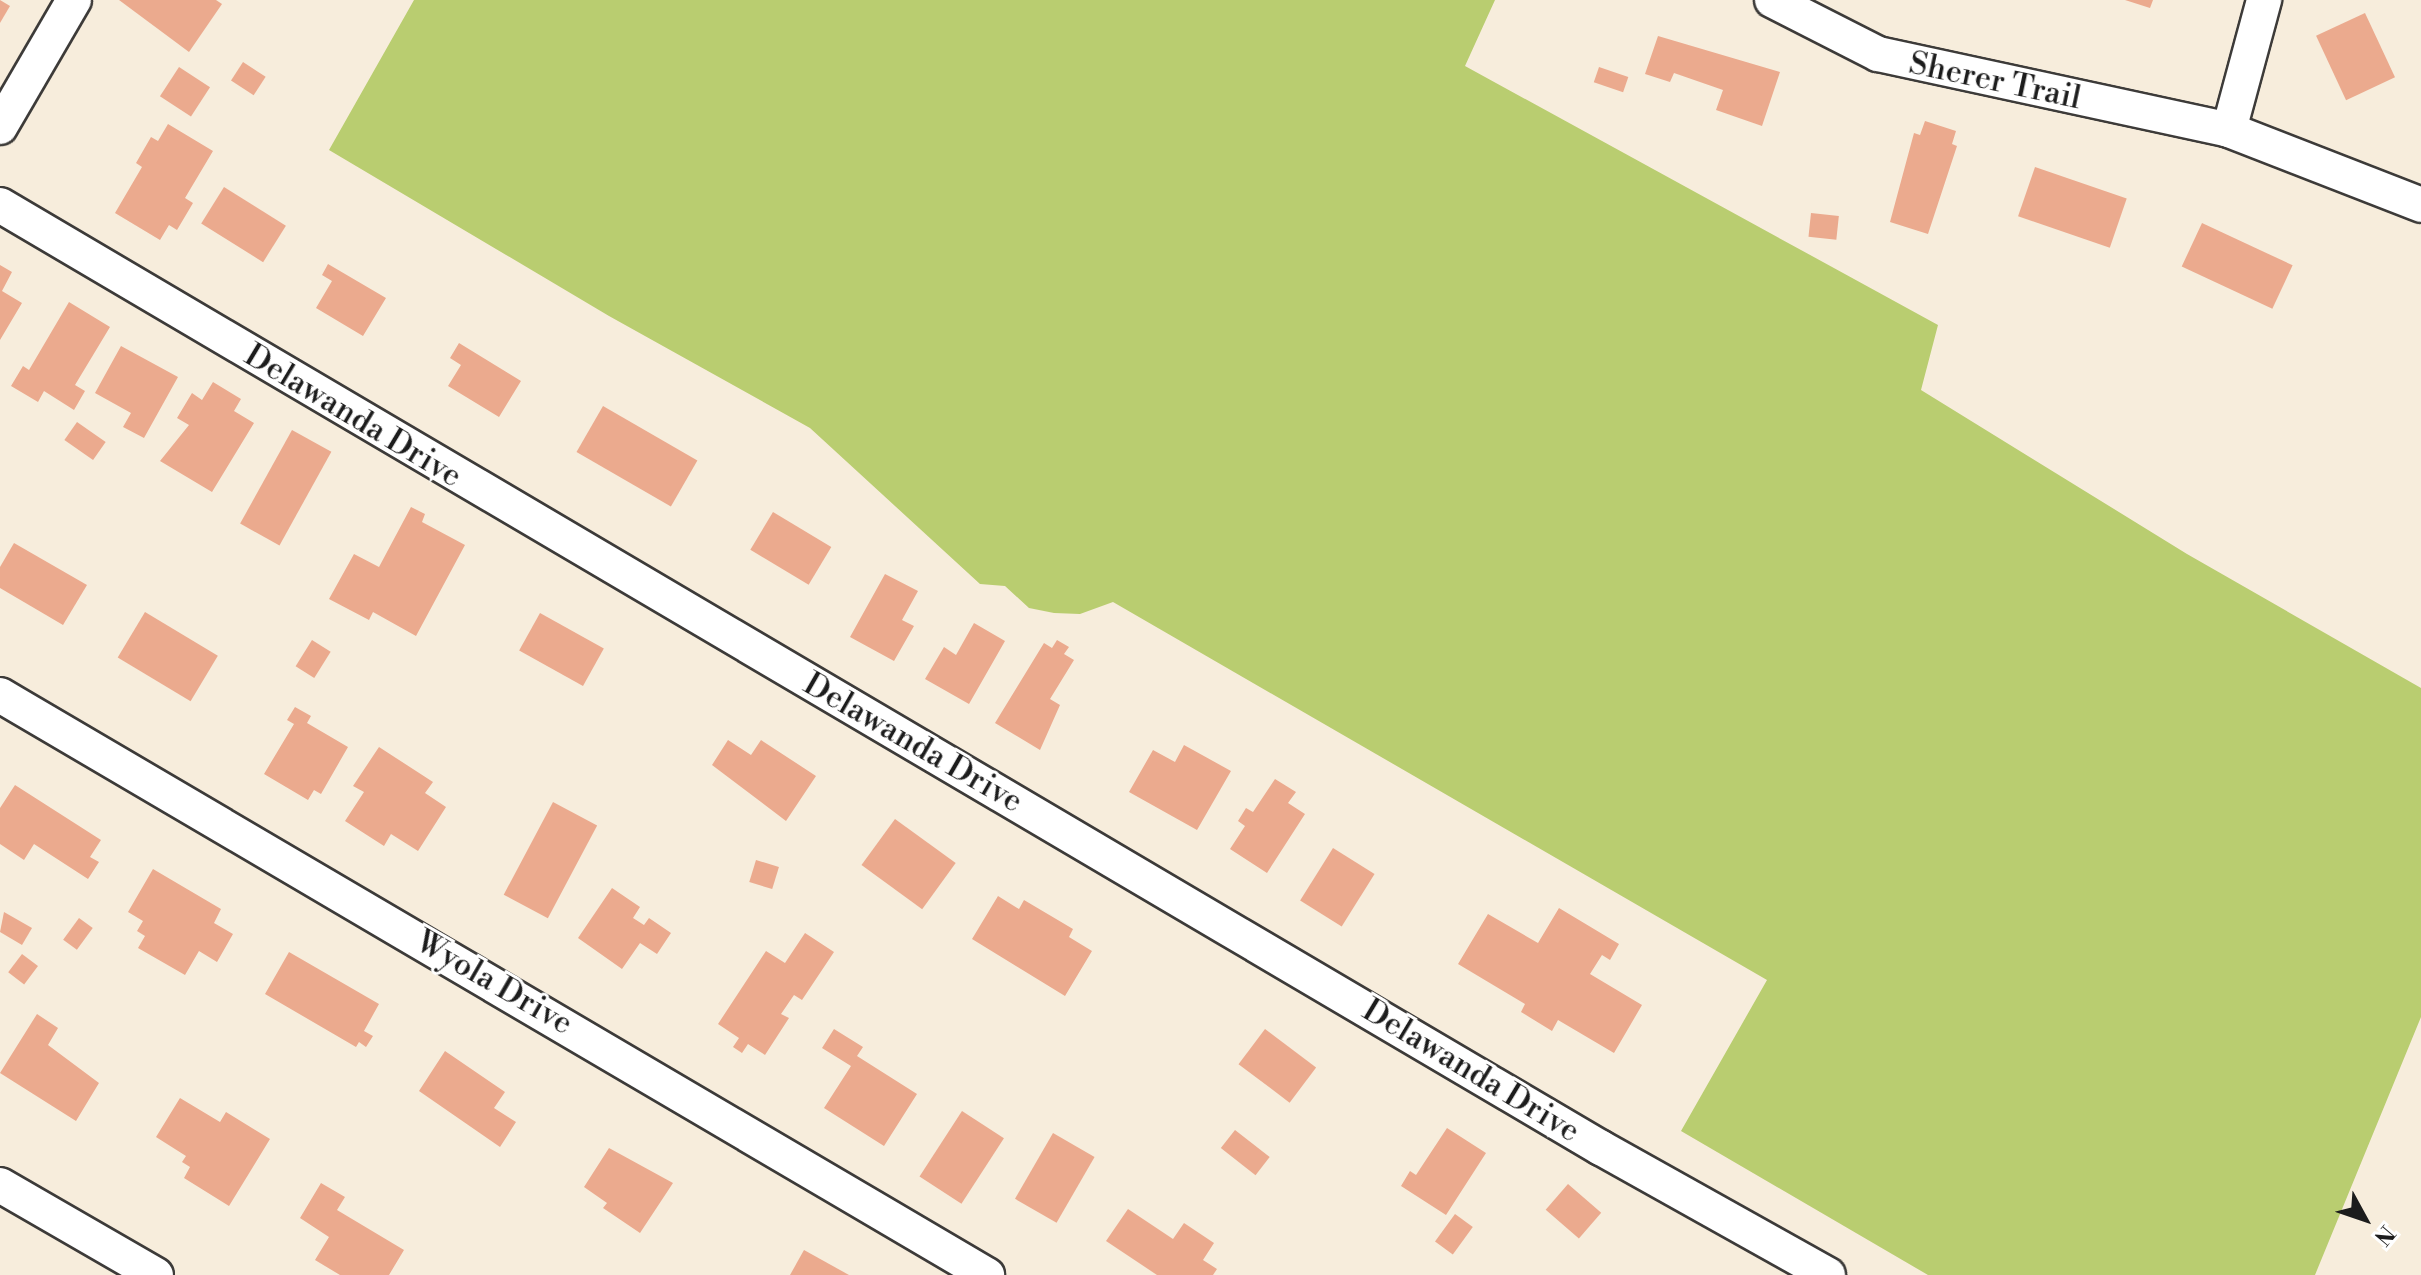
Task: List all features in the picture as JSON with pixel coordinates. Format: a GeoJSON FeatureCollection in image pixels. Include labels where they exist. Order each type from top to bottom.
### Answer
{"type":"FeatureCollection","features":[{"type":"Feature","properties":{"kind":"street"},"geometry":{"type":"LineString","coordinates":[[0,127],[74,0]]}},
{"type":"Feature","properties":{"kind":"street","name":"Sherer Trail"},"geometry":{"type":"LineString","coordinates":[[1772,0],[1839,38],[1900,61],[2229,130],[2421,205]]}},
{"type":"Feature","properties":{"kind":"street"},"geometry":{"type":"LineString","coordinates":[[2229,130],[2264,0]]}},
{"type":"Feature","properties":{"kind":"street","name":"Delawanda Drive"},"geometry":{"type":"LineString","coordinates":[[0,205],[1601,1148],[1828,1275]]}},
{"type":"Feature","properties":{"kind":"street","name":"Wyola Drive"},"geometry":{"type":"LineString","coordinates":[[0,695],[987,1275]]}},
{"type":"Feature","properties":{"kind":"street"},"geometry":{"type":"LineString","coordinates":[[0,1185],[156,1275]]}},
{"type":"Feature","properties":{"kind":"green space"},"geometry":{"type":"Polygon","coordinates":[[[414,0],[1495,0],[1465,66],[1938,325],[1921,390],[2187,554],[2421,688],[2421,1017],[2315,1275],[1928,1275],[1681,1131],[1767,980],[1113,602],[1080,614],[1054,613],[1029,608],[1005,586],[980,584],[810,428],[609,316],[329,150],[414,0]]]}},
{"type":"Feature","properties":{"kind":"building"},"geometry":{"type":"Polygon","coordinates":[[[0,0],[10,6],[0,23],[0,0]]]}},
{"type":"Feature","properties":{"kind":"building"},"geometry":{"type":"Polygon","coordinates":[[[119,0],[216,0],[222,4],[189,52],[119,0]]]}},
{"type":"Feature","properties":{"kind":"building"},"geometry":{"type":"Polygon","coordinates":[[[2125,0],[2153,0],[2150,8],[2125,0]]]}},
{"type":"Feature","properties":{"kind":"building"},"geometry":{"type":"Polygon","coordinates":[[[2365,13],[2395,77],[2346,100],[2316,36],[2365,13]]]}},
{"type":"Feature","properties":{"kind":"building"},"geometry":{"type":"Polygon","coordinates":[[[1658,36],[1780,72],[1762,126],[1716,110],[1723,90],[1674,73],[1670,82],[1645,74],[1658,36]]]}},
{"type":"Feature","properties":{"kind":"building"},"geometry":{"type":"Polygon","coordinates":[[[243,62],[266,77],[254,95],[231,80],[243,62]]]}},
{"type":"Feature","properties":{"kind":"building"},"geometry":{"type":"Polygon","coordinates":[[[179,67],[210,87],[191,117],[160,96],[179,67]]]}},
{"type":"Feature","properties":{"kind":"building"},"geometry":{"type":"Polygon","coordinates":[[[1599,67],[1628,77],[1623,92],[1594,82],[1599,67]]]}},
{"type":"Feature","properties":{"kind":"building"},"geometry":{"type":"Polygon","coordinates":[[[1925,121],[1956,131],[1952,144],[1957,146],[1928,234],[1890,222],[1914,133],[1920,135],[1925,121]]]}},
{"type":"Feature","properties":{"kind":"building"},"geometry":{"type":"Polygon","coordinates":[[[168,124],[213,151],[185,198],[193,203],[177,230],[169,225],[160,240],[115,213],[142,167],[136,163],[151,137],[158,141],[168,124]]]}},
{"type":"Feature","properties":{"kind":"building"},"geometry":{"type":"Polygon","coordinates":[[[2035,167],[2127,199],[2110,248],[2018,216],[2035,167]]]}},
{"type":"Feature","properties":{"kind":"building"},"geometry":{"type":"Polygon","coordinates":[[[224,187],[286,226],[263,262],[201,223],[224,187]]]}},
{"type":"Feature","properties":{"kind":"building"},"geometry":{"type":"Polygon","coordinates":[[[1811,213],[1839,216],[1836,240],[1808,237],[1811,213]]]}},
{"type":"Feature","properties":{"kind":"building"},"geometry":{"type":"Polygon","coordinates":[[[2202,223],[2293,265],[2272,309],[2182,267],[2202,223]]]}},
{"type":"Feature","properties":{"kind":"building"},"geometry":{"type":"Polygon","coordinates":[[[328,264],[386,298],[363,336],[316,308],[332,281],[322,275],[328,264]]]}},
{"type":"Feature","properties":{"kind":"building"},"geometry":{"type":"Polygon","coordinates":[[[0,265],[12,272],[2,291],[22,303],[0,340],[0,265]]]}},
{"type":"Feature","properties":{"kind":"building"},"geometry":{"type":"Polygon","coordinates":[[[69,302],[110,327],[75,385],[85,391],[74,410],[44,391],[38,402],[11,386],[23,366],[29,370],[69,302]]]}},
{"type":"Feature","properties":{"kind":"building"},"geometry":{"type":"Polygon","coordinates":[[[459,343],[521,381],[499,417],[448,386],[461,365],[450,358],[459,343]]]}},
{"type":"Feature","properties":{"kind":"building"},"geometry":{"type":"Polygon","coordinates":[[[121,346],[178,377],[144,438],[123,427],[131,413],[95,393],[121,346]]]}},
{"type":"Feature","properties":{"kind":"building"},"geometry":{"type":"Polygon","coordinates":[[[213,382],[241,399],[234,411],[254,423],[212,492],[160,461],[189,425],[177,418],[192,393],[202,400],[213,382]]]}},
{"type":"Feature","properties":{"kind":"building"},"geometry":{"type":"Polygon","coordinates":[[[603,406],[697,461],[671,506],[576,452],[603,406]]]}},
{"type":"Feature","properties":{"kind":"building"},"geometry":{"type":"Polygon","coordinates":[[[77,422],[106,442],[93,460],[64,440],[77,422]]]}},
{"type":"Feature","properties":{"kind":"building"},"geometry":{"type":"Polygon","coordinates":[[[292,430],[331,452],[279,545],[240,524],[292,430]]]}},
{"type":"Feature","properties":{"kind":"building"},"geometry":{"type":"Polygon","coordinates":[[[411,507],[425,514],[422,522],[465,545],[416,636],[373,612],[369,620],[329,599],[354,554],[379,567],[411,507]]]}},
{"type":"Feature","properties":{"kind":"building"},"geometry":{"type":"Polygon","coordinates":[[[773,512],[831,547],[809,585],[750,550],[773,512]]]}},
{"type":"Feature","properties":{"kind":"building"},"geometry":{"type":"Polygon","coordinates":[[[14,543],[87,585],[63,625],[0,588],[0,567],[14,543]]]}},
{"type":"Feature","properties":{"kind":"building"},"geometry":{"type":"Polygon","coordinates":[[[885,574],[918,591],[902,620],[914,626],[894,661],[850,637],[885,574]]]}},
{"type":"Feature","properties":{"kind":"building"},"geometry":{"type":"Polygon","coordinates":[[[145,612],[218,656],[191,701],[118,657],[145,612]]]}},
{"type":"Feature","properties":{"kind":"building"},"geometry":{"type":"Polygon","coordinates":[[[540,613],[604,648],[583,686],[519,651],[540,613]]]}},
{"type":"Feature","properties":{"kind":"building"},"geometry":{"type":"Polygon","coordinates":[[[974,623],[1005,641],[969,704],[925,679],[944,647],[956,655],[974,623]]]}},
{"type":"Feature","properties":{"kind":"building"},"geometry":{"type":"Polygon","coordinates":[[[312,640],[331,652],[314,678],[296,666],[312,640]]]}},
{"type":"Feature","properties":{"kind":"building"},"geometry":{"type":"Polygon","coordinates":[[[1057,640],[1069,647],[1064,654],[1074,660],[1050,699],[1060,705],[1040,750],[995,723],[1044,643],[1052,648],[1057,640]]]}},
{"type":"Feature","properties":{"kind":"building"},"geometry":{"type":"Polygon","coordinates":[[[295,707],[311,716],[307,723],[348,747],[321,794],[314,790],[308,800],[264,774],[294,724],[287,720],[295,707]]]}},
{"type":"Feature","properties":{"kind":"building"},"geometry":{"type":"Polygon","coordinates":[[[728,740],[751,755],[761,740],[816,776],[786,821],[712,765],[728,740]]]}},
{"type":"Feature","properties":{"kind":"building"},"geometry":{"type":"Polygon","coordinates":[[[1184,745],[1231,771],[1197,830],[1129,792],[1153,750],[1175,762],[1184,745]]]}},
{"type":"Feature","properties":{"kind":"building"},"geometry":{"type":"Polygon","coordinates":[[[379,747],[433,782],[425,793],[446,807],[418,851],[391,834],[384,846],[345,821],[364,792],[353,786],[379,747]]]}},
{"type":"Feature","properties":{"kind":"building"},"geometry":{"type":"Polygon","coordinates":[[[1275,779],[1296,792],[1288,803],[1305,814],[1267,873],[1230,849],[1245,826],[1238,821],[1246,808],[1253,812],[1275,779]]]}},
{"type":"Feature","properties":{"kind":"building"},"geometry":{"type":"Polygon","coordinates":[[[15,785],[101,840],[90,857],[99,862],[88,879],[34,844],[24,860],[0,844],[0,808],[15,785]]]}},
{"type":"Feature","properties":{"kind":"building"},"geometry":{"type":"Polygon","coordinates":[[[553,802],[597,825],[548,918],[504,895],[553,802]]]}},
{"type":"Feature","properties":{"kind":"building"},"geometry":{"type":"Polygon","coordinates":[[[895,819],[956,863],[922,909],[861,865],[895,819]]]}},
{"type":"Feature","properties":{"kind":"building"},"geometry":{"type":"Polygon","coordinates":[[[1333,848],[1375,874],[1342,927],[1300,901],[1333,848]]]}},
{"type":"Feature","properties":{"kind":"building"},"geometry":{"type":"Polygon","coordinates":[[[756,860],[779,867],[772,889],[749,882],[756,860]]]}},
{"type":"Feature","properties":{"kind":"building"},"geometry":{"type":"Polygon","coordinates":[[[153,869],[221,909],[214,923],[233,934],[217,962],[199,951],[185,975],[138,948],[145,936],[137,931],[143,921],[128,912],[153,869]]]}},
{"type":"Feature","properties":{"kind":"building"},"geometry":{"type":"Polygon","coordinates":[[[612,888],[640,907],[633,918],[644,925],[649,918],[671,933],[657,954],[640,943],[622,969],[578,938],[612,888]]]}},
{"type":"Feature","properties":{"kind":"building"},"geometry":{"type":"Polygon","coordinates":[[[998,896],[1019,909],[1024,900],[1073,929],[1069,937],[1092,951],[1065,996],[972,939],[998,896]]]}},
{"type":"Feature","properties":{"kind":"building"},"geometry":{"type":"Polygon","coordinates":[[[1559,908],[1619,944],[1610,960],[1602,955],[1590,974],[1642,1005],[1614,1053],[1558,1020],[1552,1031],[1521,1012],[1525,1004],[1458,964],[1488,914],[1538,943],[1559,908]]]}},
{"type":"Feature","properties":{"kind":"building"},"geometry":{"type":"Polygon","coordinates":[[[4,912],[32,928],[22,945],[0,932],[4,912]]]}},
{"type":"Feature","properties":{"kind":"building"},"geometry":{"type":"Polygon","coordinates":[[[79,918],[93,928],[77,950],[63,940],[79,918]]]}},
{"type":"Feature","properties":{"kind":"building"},"geometry":{"type":"Polygon","coordinates":[[[805,933],[834,952],[802,1000],[794,995],[781,1014],[789,1018],[765,1055],[748,1044],[742,1053],[733,1047],[739,1038],[718,1024],[766,951],[785,963],[805,933]]]}},
{"type":"Feature","properties":{"kind":"building"},"geometry":{"type":"Polygon","coordinates":[[[289,952],[379,1004],[364,1031],[373,1036],[366,1047],[359,1042],[356,1047],[265,994],[289,952]]]}},
{"type":"Feature","properties":{"kind":"building"},"geometry":{"type":"Polygon","coordinates":[[[22,954],[38,966],[24,984],[8,972],[22,954]]]}},
{"type":"Feature","properties":{"kind":"building"},"geometry":{"type":"Polygon","coordinates":[[[37,1014],[58,1028],[48,1045],[99,1083],[76,1121],[0,1073],[37,1014]]]}},
{"type":"Feature","properties":{"kind":"building"},"geometry":{"type":"Polygon","coordinates":[[[834,1029],[863,1047],[857,1056],[917,1094],[884,1146],[824,1108],[851,1066],[822,1048],[834,1029]]]}},
{"type":"Feature","properties":{"kind":"building"},"geometry":{"type":"Polygon","coordinates":[[[1265,1029],[1316,1068],[1290,1103],[1239,1064],[1265,1029]]]}},
{"type":"Feature","properties":{"kind":"building"},"geometry":{"type":"Polygon","coordinates":[[[445,1051],[505,1092],[494,1108],[516,1122],[500,1147],[419,1091],[445,1051]]]}},
{"type":"Feature","properties":{"kind":"building"},"geometry":{"type":"Polygon","coordinates":[[[180,1098],[220,1122],[226,1112],[270,1139],[229,1206],[184,1178],[190,1167],[182,1162],[186,1156],[156,1137],[180,1098]]]}},
{"type":"Feature","properties":{"kind":"building"},"geometry":{"type":"Polygon","coordinates":[[[962,1111],[1004,1138],[961,1204],[920,1176],[962,1111]]]}},
{"type":"Feature","properties":{"kind":"building"},"geometry":{"type":"Polygon","coordinates":[[[1447,1128],[1486,1153],[1446,1215],[1401,1186],[1410,1171],[1416,1175],[1447,1128]]]}},
{"type":"Feature","properties":{"kind":"building"},"geometry":{"type":"Polygon","coordinates":[[[1235,1130],[1270,1157],[1256,1175],[1221,1148],[1235,1130]]]}},
{"type":"Feature","properties":{"kind":"building"},"geometry":{"type":"Polygon","coordinates":[[[1053,1133],[1095,1157],[1057,1223],[1015,1199],[1053,1133]]]}},
{"type":"Feature","properties":{"kind":"building"},"geometry":{"type":"Polygon","coordinates":[[[609,1148],[673,1183],[640,1233],[603,1208],[607,1203],[584,1187],[609,1148]]]}},
{"type":"Feature","properties":{"kind":"building"},"geometry":{"type":"Polygon","coordinates":[[[321,1183],[345,1197],[337,1210],[404,1250],[389,1275],[340,1275],[315,1260],[329,1237],[300,1218],[321,1183]]]}},
{"type":"Feature","properties":{"kind":"building"},"geometry":{"type":"Polygon","coordinates":[[[1568,1184],[1601,1213],[1579,1239],[1546,1210],[1568,1184]]]}},
{"type":"Feature","properties":{"kind":"building"},"geometry":{"type":"Polygon","coordinates":[[[1128,1209],[1173,1239],[1184,1223],[1214,1243],[1203,1260],[1217,1269],[1213,1275],[1157,1275],[1106,1241],[1128,1209]]]}},
{"type":"Feature","properties":{"kind":"building"},"geometry":{"type":"Polygon","coordinates":[[[1455,1214],[1473,1227],[1453,1254],[1435,1242],[1455,1214]]]}},
{"type":"Feature","properties":{"kind":"building"},"geometry":{"type":"Polygon","coordinates":[[[804,1250],[849,1275],[790,1275],[804,1250]]]}}]}
